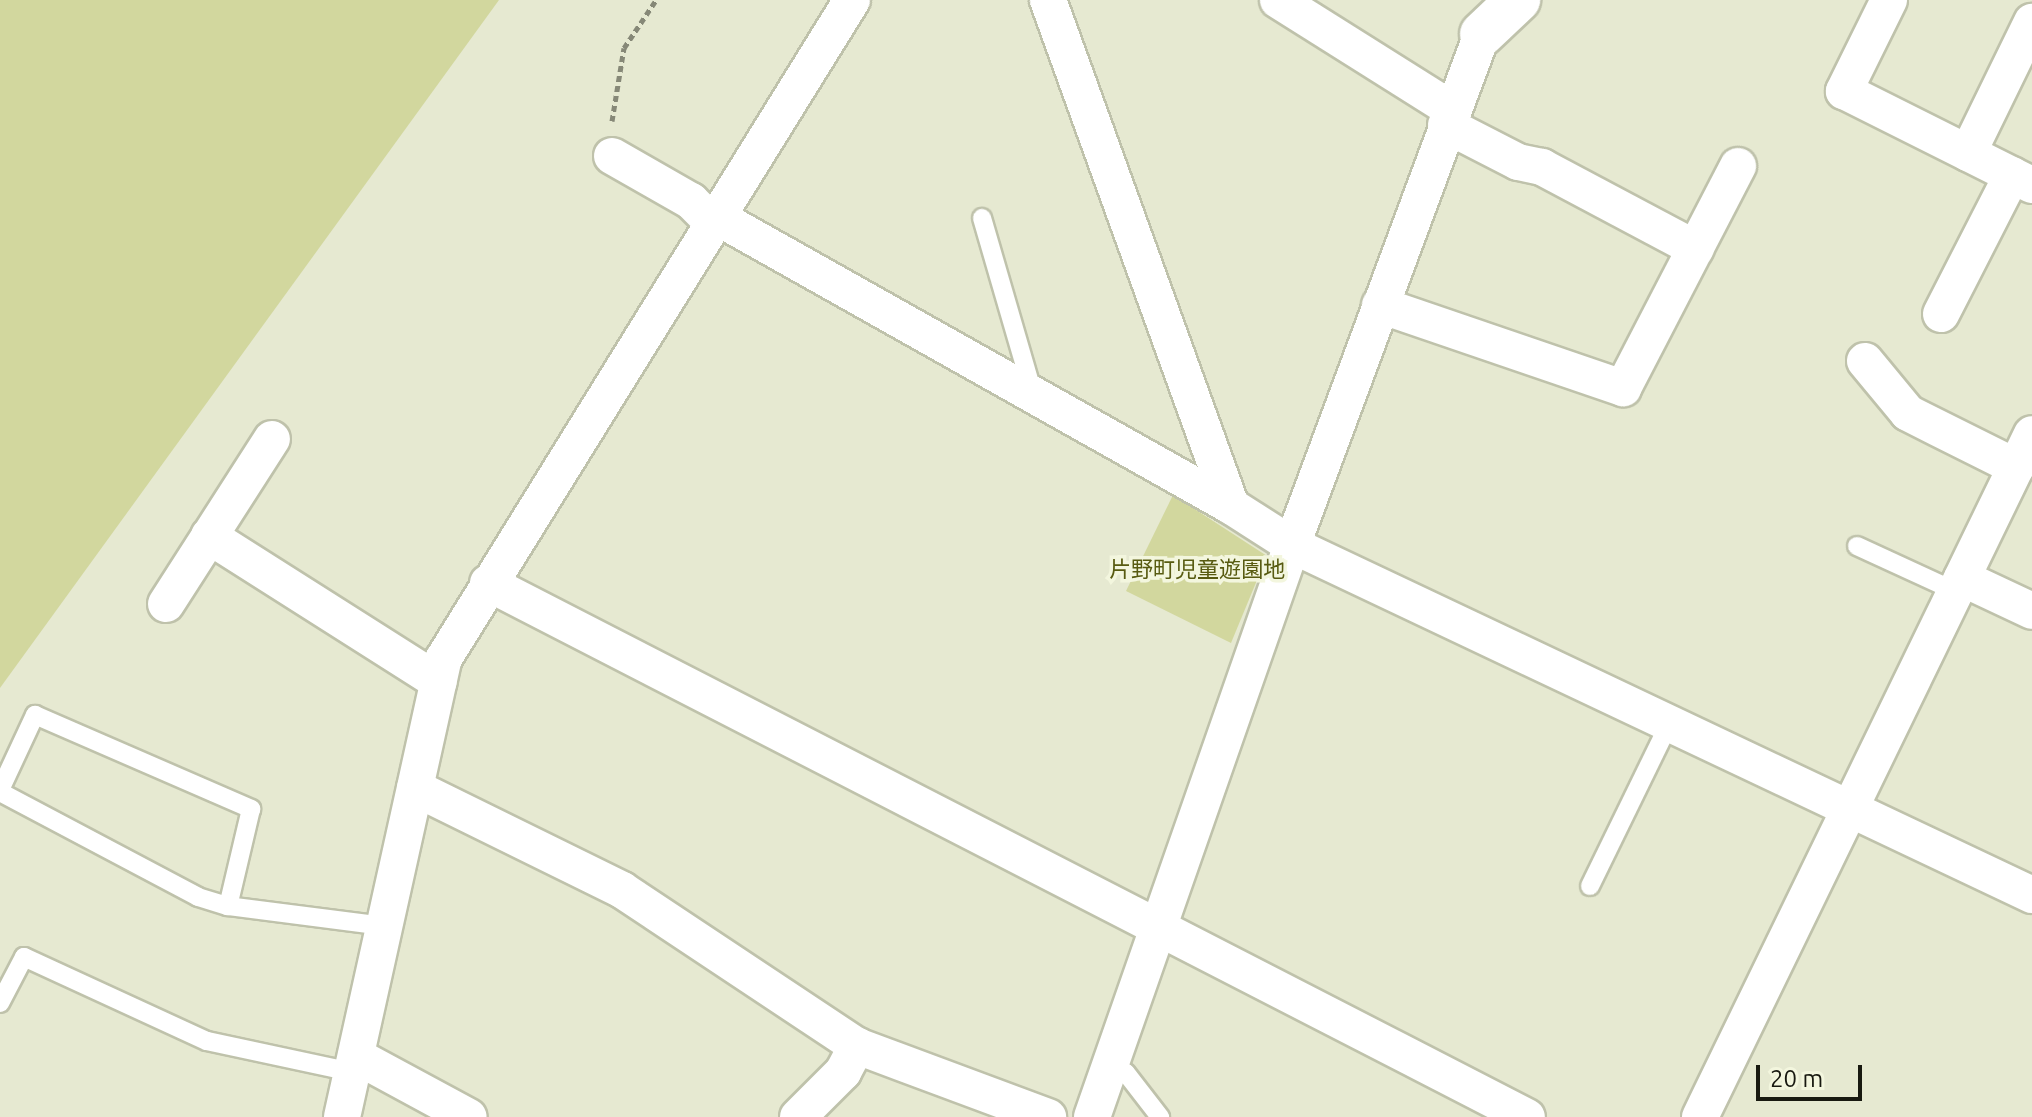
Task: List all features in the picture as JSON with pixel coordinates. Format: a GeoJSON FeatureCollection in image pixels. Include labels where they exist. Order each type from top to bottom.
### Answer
{"type":"FeatureCollection","features":[{"type":"Feature","properties":{"kind":"street"},"geometry":{"type":"LineString","coordinates":[[342,1117],[444,658],[852,0]]}},
{"type":"Feature","properties":{"kind":"street"},"geometry":{"type":"LineString","coordinates":[[1048,0],[1231,506]]}},
{"type":"Feature","properties":{"kind":"street"},"geometry":{"type":"LineString","coordinates":[[1278,0],[1518,162],[1542,167],[1696,249]]}},
{"type":"Feature","properties":{"kind":"street"},"geometry":{"type":"LineString","coordinates":[[1092,1117],[1292,545],[1448,117],[1487,17],[1518,0]]}},
{"type":"Feature","properties":{"kind":"street"},"geometry":{"type":"LineString","coordinates":[[1889,0],[1844,91],[2022,180],[1941,314]]}},
{"type":"Feature","properties":{"kind":"street"},"geometry":{"type":"LineString","coordinates":[[1968,153],[2032,22]]}},
{"type":"Feature","properties":{"kind":"street"},"geometry":{"type":"LineString","coordinates":[[612,156],[691,201],[715,220],[1231,506],[1292,545],[2032,895]]}},
{"type":"Feature","properties":{"kind":"street"},"geometry":{"type":"LineString","coordinates":[[1380,305],[1623,388],[1738,166]]}},
{"type":"Feature","properties":{"kind":"street"},"geometry":{"type":"LineString","coordinates":[[1865,361],[1908,413],[2016,467]]}},
{"type":"Feature","properties":{"kind":"street"},"geometry":{"type":"LineString","coordinates":[[1700,1117],[2032,434]]}},
{"type":"Feature","properties":{"kind":"street"},"geometry":{"type":"LineString","coordinates":[[166,604],[272,439]]}},
{"type":"Feature","properties":{"kind":"street"},"geometry":{"type":"LineString","coordinates":[[209,536],[439,682]]}},
{"type":"Feature","properties":{"kind":"street"},"geometry":{"type":"LineString","coordinates":[[488,583],[1527,1117]]}},
{"type":"Feature","properties":{"kind":"street"},"geometry":{"type":"LineString","coordinates":[[1958,585],[2032,611]]}},
{"type":"Feature","properties":{"kind":"street"},"geometry":{"type":"LineString","coordinates":[[415,788],[622,890],[857,1046],[1048,1117]]}},
{"type":"Feature","properties":{"kind":"street"},"geometry":{"type":"LineString","coordinates":[[798,1117],[843,1072],[857,1046]]}},
{"type":"Feature","properties":{"kind":"street"},"geometry":{"type":"LineString","coordinates":[[354,1064],[469,1117]]}},
{"type":"Feature","properties":{"kind":"lane"},"geometry":{"type":"LineString","coordinates":[[982,218],[1034,396]]}},
{"type":"Feature","properties":{"kind":"lane"},"geometry":{"type":"LineString","coordinates":[[1857,546],[1958,585]]}},
{"type":"Feature","properties":{"kind":"lane"},"geometry":{"type":"LineString","coordinates":[[228,906],[251,809],[35,715],[0,791],[198,897],[228,906],[385,926]]}},
{"type":"Feature","properties":{"kind":"lane"},"geometry":{"type":"LineString","coordinates":[[1590,886],[1670,722]]}},
{"type":"Feature","properties":{"kind":"lane"},"geometry":{"type":"LineString","coordinates":[[0,1003],[24,957],[207,1041],[354,1064]]}},
{"type":"Feature","properties":{"kind":"lane"},"geometry":{"type":"LineString","coordinates":[[1109,1066],[1126,1073],[1160,1117]]}},
{"type":"Feature","properties":{"kind":"path"},"geometry":{"type":"LineString","coordinates":[[612,156],[607,149],[624,48],[656,0]]}},
{"type":"Feature","properties":{"kind":"green space"},"geometry":{"type":"Polygon","coordinates":[[[0,0],[499,0],[0,688],[0,0]]]}},
{"type":"Feature","properties":{"kind":"green space","name":"片野町児童遊園地"},"geometry":{"type":"Polygon","coordinates":[[[1173,495],[1267,556],[1231,643],[1126,591],[1173,495]]]}}]}
